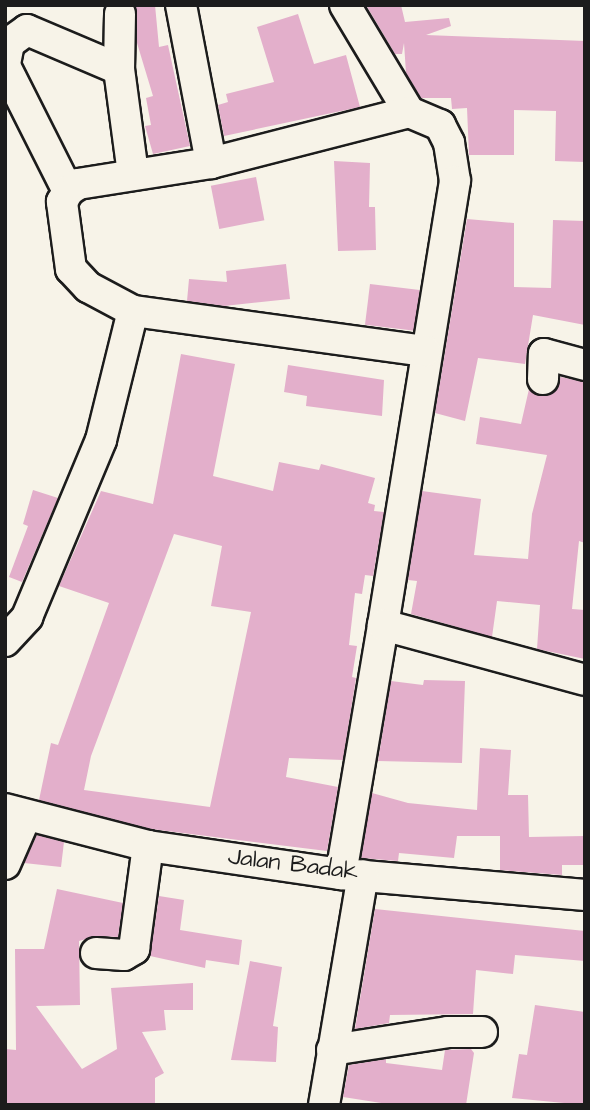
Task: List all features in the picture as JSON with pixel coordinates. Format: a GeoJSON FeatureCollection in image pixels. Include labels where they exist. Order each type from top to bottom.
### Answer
{"type":"FeatureCollection","features":[{"type":"Feature","properties":{"kind":"street"},"geometry":{"type":"LineString","coordinates":[[181,5],[211,163]]}},
{"type":"Feature","properties":{"kind":"street"},"geometry":{"type":"LineString","coordinates":[[324,1105],[383,625],[425,351],[455,181],[450,143],[440,125],[409,112],[345,5]]}},
{"type":"Feature","properties":{"kind":"street"},"geometry":{"type":"LineString","coordinates":[[120,14],[119,69],[133,174]]}},
{"type":"Feature","properties":{"kind":"street"},"geometry":{"type":"LineString","coordinates":[[73,187],[5,65],[9,43],[27,30],[119,69]]}},
{"type":"Feature","properties":{"kind":"street"},"geometry":{"type":"LineString","coordinates":[[409,112],[211,163],[133,174],[73,187],[62,202],[71,270],[88,287],[134,311],[425,351]]}},
{"type":"Feature","properties":{"kind":"street"},"geometry":{"type":"LineString","coordinates":[[5,641],[27,617],[101,440],[134,311]]}},
{"type":"Feature","properties":{"kind":"street"},"geometry":{"type":"LineString","coordinates":[[543,379],[544,354],[585,365]]}},
{"type":"Feature","properties":{"kind":"street"},"geometry":{"type":"LineString","coordinates":[[383,625],[585,680]]}},
{"type":"Feature","properties":{"kind":"street"},"geometry":{"type":"LineString","coordinates":[[5,864],[15,813]]}},
{"type":"Feature","properties":{"kind":"street","name":"Jalan Badak"},"geometry":{"type":"LineString","coordinates":[[15,813],[148,846],[352,874],[585,895]]}},
{"type":"Feature","properties":{"kind":"street"},"geometry":{"type":"LineString","coordinates":[[96,953],[124,955],[134,949],[148,846]]}},
{"type":"Feature","properties":{"kind":"street"},"geometry":{"type":"LineString","coordinates":[[332,1050],[448,1031],[482,1032]]}},
{"type":"Feature","properties":{"kind":"building"},"geometry":{"type":"Polygon","coordinates":[[[135,5],[155,5],[159,47],[168,45],[190,146],[153,154],[145,126],[151,125],[146,98],[153,96],[137,43],[135,5]]]}},
{"type":"Feature","properties":{"kind":"building"},"geometry":{"type":"Polygon","coordinates":[[[366,5],[401,5],[405,22],[449,18],[451,26],[426,35],[585,41],[585,162],[555,161],[556,111],[514,110],[514,155],[469,155],[467,108],[452,109],[451,98],[421,98],[406,73],[404,43],[402,54],[395,54],[366,5]]]}},
{"type":"Feature","properties":{"kind":"building"},"geometry":{"type":"Polygon","coordinates":[[[298,14],[314,64],[346,55],[360,107],[224,136],[218,105],[228,102],[226,94],[274,82],[257,27],[298,14]]]}},
{"type":"Feature","properties":{"kind":"building"},"geometry":{"type":"Polygon","coordinates":[[[334,161],[370,163],[369,207],[375,207],[376,250],[338,251],[334,161]]]}},
{"type":"Feature","properties":{"kind":"building"},"geometry":{"type":"Polygon","coordinates":[[[256,177],[264,220],[219,229],[211,186],[256,177]]]}},
{"type":"Feature","properties":{"kind":"building"},"geometry":{"type":"Polygon","coordinates":[[[467,219],[514,223],[514,287],[551,288],[553,220],[585,221],[585,325],[533,315],[525,364],[478,358],[465,421],[435,413],[467,219]]]}},
{"type":"Feature","properties":{"kind":"building"},"geometry":{"type":"Polygon","coordinates":[[[286,264],[290,299],[224,306],[187,301],[189,279],[227,282],[226,271],[286,264]]]}},
{"type":"Feature","properties":{"kind":"building"},"geometry":{"type":"Polygon","coordinates":[[[370,284],[420,290],[415,331],[365,325],[370,284]]]}},
{"type":"Feature","properties":{"kind":"building"},"geometry":{"type":"Polygon","coordinates":[[[181,354],[235,364],[213,476],[273,491],[279,462],[319,470],[321,464],[375,478],[368,503],[375,505],[374,511],[384,512],[373,576],[365,575],[362,594],[355,593],[349,645],[357,646],[352,677],[356,678],[343,760],[289,758],[286,777],[338,787],[327,851],[151,829],[39,800],[51,743],[58,745],[109,603],[59,586],[101,491],[153,504],[181,354]],[[174,534],[91,756],[84,790],[210,807],[251,612],[211,606],[222,546],[174,534]]]}},
{"type":"Feature","properties":{"kind":"building"},"geometry":{"type":"Polygon","coordinates":[[[288,365],[384,380],[382,416],[306,406],[307,396],[284,392],[288,365]]]}},
{"type":"Feature","properties":{"kind":"building"},"geometry":{"type":"Polygon","coordinates":[[[561,377],[585,382],[585,543],[579,541],[572,609],[585,610],[585,659],[537,649],[540,605],[497,601],[492,637],[411,614],[417,581],[408,580],[422,491],[481,499],[474,555],[528,559],[532,514],[547,455],[476,444],[480,417],[521,424],[529,389],[542,396],[550,395],[561,377]]]}},
{"type":"Feature","properties":{"kind":"building"},"geometry":{"type":"Polygon","coordinates":[[[33,490],[58,498],[22,582],[9,577],[28,526],[23,524],[33,490]]]}},
{"type":"Feature","properties":{"kind":"building"},"geometry":{"type":"Polygon","coordinates":[[[424,680],[465,681],[462,763],[378,761],[391,681],[423,685],[424,680]]]}},
{"type":"Feature","properties":{"kind":"building"},"geometry":{"type":"Polygon","coordinates":[[[480,748],[511,750],[508,795],[528,795],[529,837],[585,836],[585,865],[562,865],[562,875],[500,870],[500,836],[457,836],[454,858],[399,853],[398,861],[361,858],[372,793],[408,803],[477,810],[480,748]]]}},
{"type":"Feature","properties":{"kind":"building"},"geometry":{"type":"Polygon","coordinates":[[[37,835],[64,842],[61,867],[24,863],[37,835]]]}},
{"type":"Feature","properties":{"kind":"building"},"geometry":{"type":"Polygon","coordinates":[[[57,889],[123,903],[118,937],[97,936],[79,941],[80,1005],[36,1006],[82,1069],[117,1049],[111,988],[193,983],[193,1010],[164,1010],[166,1030],[142,1032],[164,1073],[155,1078],[155,1105],[5,1105],[5,1049],[16,1050],[15,949],[44,949],[57,889]]]}},
{"type":"Feature","properties":{"kind":"building"},"geometry":{"type":"Polygon","coordinates":[[[159,896],[184,900],[180,930],[242,940],[239,965],[206,960],[205,968],[150,956],[159,896]]]}},
{"type":"Feature","properties":{"kind":"building"},"geometry":{"type":"Polygon","coordinates":[[[375,909],[585,931],[585,961],[515,955],[513,974],[476,970],[473,1014],[390,1015],[389,1023],[355,1029],[375,909]]]}},
{"type":"Feature","properties":{"kind":"building"},"geometry":{"type":"Polygon","coordinates":[[[250,961],[282,967],[273,1026],[278,1027],[276,1062],[231,1060],[250,961]]]}},
{"type":"Feature","properties":{"kind":"building"},"geometry":{"type":"Polygon","coordinates":[[[535,1005],[585,1012],[585,1105],[512,1098],[519,1054],[527,1055],[535,1005]]]}},
{"type":"Feature","properties":{"kind":"building"},"geometry":{"type":"Polygon","coordinates":[[[471,1049],[474,1053],[466,1105],[394,1105],[343,1097],[349,1065],[386,1059],[386,1063],[442,1070],[445,1050],[471,1049]]]}}]}
